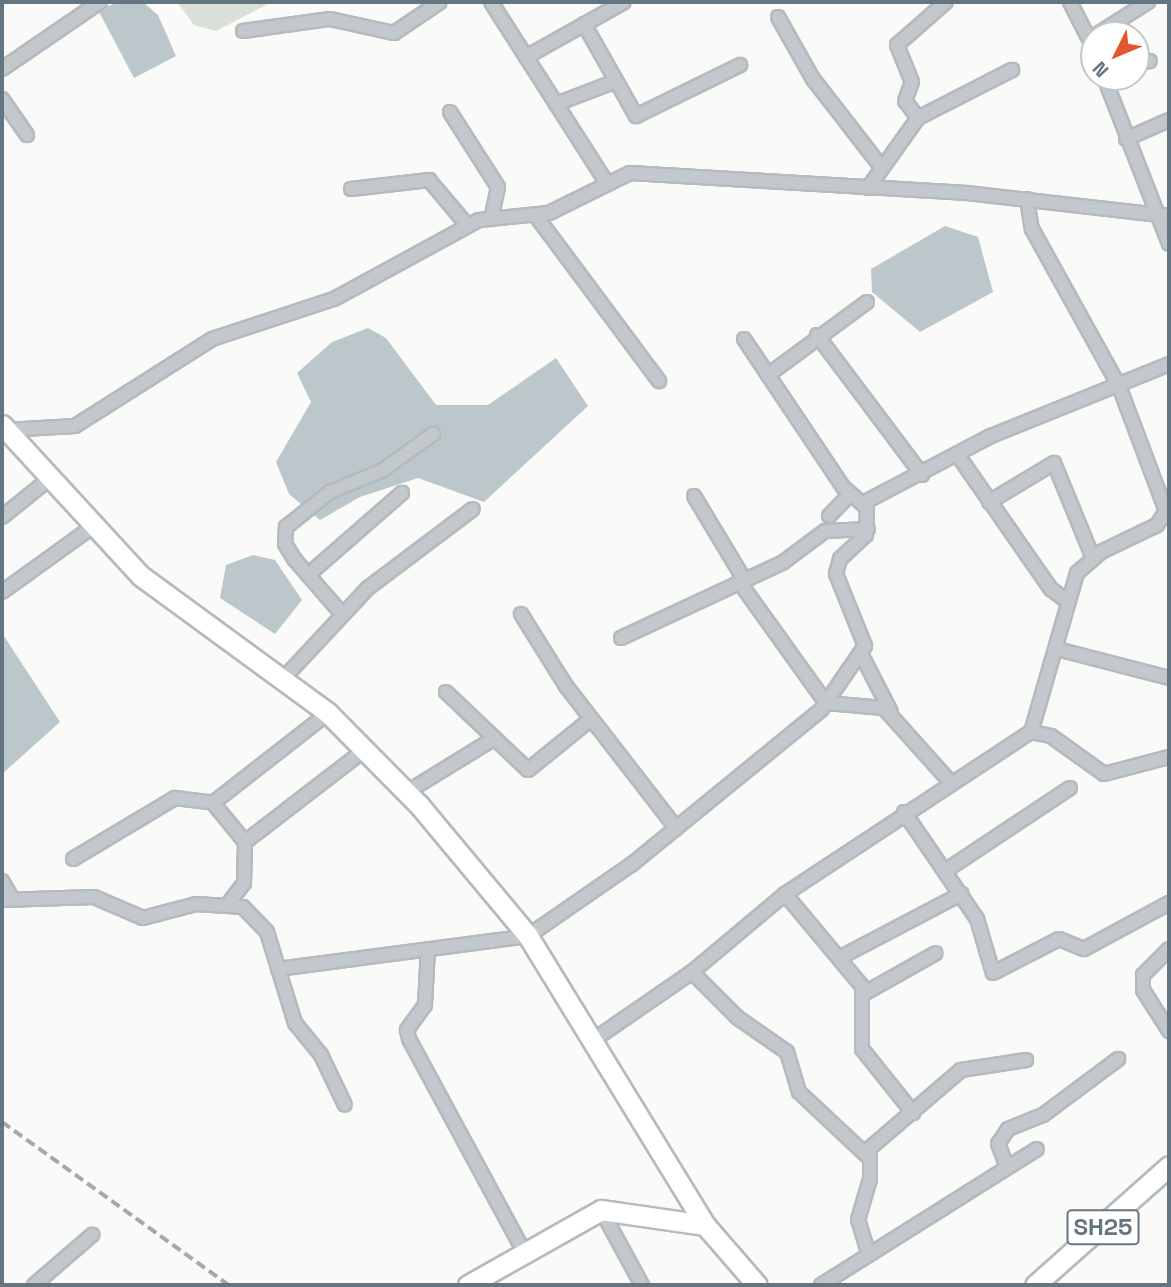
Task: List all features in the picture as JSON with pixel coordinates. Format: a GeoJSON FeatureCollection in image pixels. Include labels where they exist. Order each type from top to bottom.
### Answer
{"type":"FeatureCollection","features":[{"type":"Feature","properties":{"kind":"main road"},"geometry":{"type":"LineString","coordinates":[[4,427],[92,527],[162,594],[328,713],[367,748],[407,792],[528,936],[705,1225],[757,1285]]}},
{"type":"Feature","properties":{"kind":"main road","name":"SH25"},"geometry":{"type":"LineString","coordinates":[[1035,1285],[1169,1166]]}},
{"type":"Feature","properties":{"kind":"main road"},"geometry":{"type":"LineString","coordinates":[[468,1285],[523,1250],[601,1210],[705,1225]]}},
{"type":"Feature","properties":{"kind":"street"},"geometry":{"type":"LineString","coordinates":[[2,69],[100,2]]}},
{"type":"Feature","properties":{"kind":"street"},"geometry":{"type":"LineString","coordinates":[[243,31],[330,19],[394,33],[440,2]]}},
{"type":"Feature","properties":{"kind":"street"},"geometry":{"type":"LineString","coordinates":[[491,2],[605,180]]}},
{"type":"Feature","properties":{"kind":"street"},"geometry":{"type":"LineString","coordinates":[[526,57],[624,2]]}},
{"type":"Feature","properties":{"kind":"street"},"geometry":{"type":"LineString","coordinates":[[918,118],[905,101],[912,82],[897,45],[946,2]]}},
{"type":"Feature","properties":{"kind":"street"},"geometry":{"type":"LineString","coordinates":[[1070,2],[1082,21]]}},
{"type":"Feature","properties":{"kind":"street"},"geometry":{"type":"LineString","coordinates":[[1120,21],[1148,2]]}},
{"type":"Feature","properties":{"kind":"street"},"geometry":{"type":"LineString","coordinates":[[778,17],[813,79],[881,168]]}},
{"type":"Feature","properties":{"kind":"street"},"geometry":{"type":"LineString","coordinates":[[584,24],[614,82],[636,116],[740,65]]}},
{"type":"Feature","properties":{"kind":"street"},"geometry":{"type":"LineString","coordinates":[[868,188],[918,118],[1012,70]]}},
{"type":"Feature","properties":{"kind":"street"},"geometry":{"type":"LineString","coordinates":[[556,104],[614,82]]}},
{"type":"Feature","properties":{"kind":"street"},"geometry":{"type":"LineString","coordinates":[[1109,91],[1126,139],[1163,216],[1169,244]]}},
{"type":"Feature","properties":{"kind":"street"},"geometry":{"type":"LineString","coordinates":[[2,99],[27,135]]}},
{"type":"Feature","properties":{"kind":"street"},"geometry":{"type":"LineString","coordinates":[[450,112],[498,187],[491,219]]}},
{"type":"Feature","properties":{"kind":"street"},"geometry":{"type":"LineString","coordinates":[[1126,139],[1169,120]]}},
{"type":"Feature","properties":{"kind":"street"},"geometry":{"type":"LineString","coordinates":[[4,427],[75,426],[212,340],[334,299],[467,225],[491,219],[537,216],[605,180],[650,173],[1027,199],[1163,216]]}},
{"type":"Feature","properties":{"kind":"street"},"geometry":{"type":"LineString","coordinates":[[351,189],[429,180],[467,225]]}},
{"type":"Feature","properties":{"kind":"street"},"geometry":{"type":"LineString","coordinates":[[1027,199],[1032,229],[1119,386],[1166,511],[1157,525],[1093,558],[1077,573],[1031,733]]}},
{"type":"Feature","properties":{"kind":"street"},"geometry":{"type":"LineString","coordinates":[[537,216],[659,381]]}},
{"type":"Feature","properties":{"kind":"street"},"geometry":{"type":"LineString","coordinates":[[768,375],[817,335],[867,302]]}},
{"type":"Feature","properties":{"kind":"street"},"geometry":{"type":"LineString","coordinates":[[817,335],[922,475]]}},
{"type":"Feature","properties":{"kind":"street"},"geometry":{"type":"LineString","coordinates":[[744,339],[849,495],[864,505],[868,529]]}},
{"type":"Feature","properties":{"kind":"street"},"geometry":{"type":"LineString","coordinates":[[864,505],[957,454],[1169,364]]}},
{"type":"Feature","properties":{"kind":"street"},"geometry":{"type":"LineString","coordinates":[[342,614],[285,544],[286,527],[330,492],[383,470],[433,434]]}},
{"type":"Feature","properties":{"kind":"street"},"geometry":{"type":"LineString","coordinates":[[957,454],[989,502],[1068,602]]}},
{"type":"Feature","properties":{"kind":"street"},"geometry":{"type":"LineString","coordinates":[[989,502],[1054,463],[1093,558]]}},
{"type":"Feature","properties":{"kind":"street"},"geometry":{"type":"LineString","coordinates":[[2,517],[48,480]]}},
{"type":"Feature","properties":{"kind":"street"},"geometry":{"type":"LineString","coordinates":[[308,575],[402,493]]}},
{"type":"Feature","properties":{"kind":"street"},"geometry":{"type":"LineString","coordinates":[[829,516],[849,495]]}},
{"type":"Feature","properties":{"kind":"street"},"geometry":{"type":"LineString","coordinates":[[694,496],[742,582],[826,703],[891,712]]}},
{"type":"Feature","properties":{"kind":"street"},"geometry":{"type":"LineString","coordinates":[[283,679],[342,614],[473,509]]}},
{"type":"Feature","properties":{"kind":"street"},"geometry":{"type":"LineString","coordinates":[[2,592],[92,527]]}},
{"type":"Feature","properties":{"kind":"street"},"geometry":{"type":"LineString","coordinates":[[621,638],[789,559],[825,531],[868,529]]}},
{"type":"Feature","properties":{"kind":"street"},"geometry":{"type":"LineString","coordinates":[[278,969],[528,936],[676,828],[826,703],[861,654],[867,638],[836,565],[868,529]]}},
{"type":"Feature","properties":{"kind":"street"},"geometry":{"type":"LineString","coordinates":[[521,614],[591,719],[676,828]]}},
{"type":"Feature","properties":{"kind":"street"},"geometry":{"type":"LineString","coordinates":[[1057,649],[1169,678]]}},
{"type":"Feature","properties":{"kind":"street"},"geometry":{"type":"LineString","coordinates":[[861,654],[891,712],[951,783]]}},
{"type":"Feature","properties":{"kind":"street"},"geometry":{"type":"LineString","coordinates":[[446,692],[528,770],[591,719]]}},
{"type":"Feature","properties":{"kind":"street"},"geometry":{"type":"LineString","coordinates":[[213,803],[328,713]]}},
{"type":"Feature","properties":{"kind":"street"},"geometry":{"type":"LineString","coordinates":[[592,1041],[692,972],[785,894],[904,812],[1031,733],[1051,736],[1104,774],[1169,757]]}},
{"type":"Feature","properties":{"kind":"street"},"geometry":{"type":"LineString","coordinates":[[407,792],[493,739]]}},
{"type":"Feature","properties":{"kind":"street"},"geometry":{"type":"LineString","coordinates":[[244,842],[367,748]]}},
{"type":"Feature","properties":{"kind":"street"},"geometry":{"type":"LineString","coordinates":[[945,871],[1070,788]]}},
{"type":"Feature","properties":{"kind":"street"},"geometry":{"type":"LineString","coordinates":[[73,859],[174,798],[213,803],[244,842],[244,883],[229,903]]}},
{"type":"Feature","properties":{"kind":"street"},"geometry":{"type":"LineString","coordinates":[[904,812],[980,925],[986,965],[997,974],[1059,939],[1084,949],[1169,903]]}},
{"type":"Feature","properties":{"kind":"street"},"geometry":{"type":"LineString","coordinates":[[2,881],[7,899],[94,897],[143,918],[229,903],[243,907],[267,932],[295,1023],[321,1055],[345,1105]]}},
{"type":"Feature","properties":{"kind":"street"},"geometry":{"type":"LineString","coordinates":[[785,894],[841,957],[865,993],[862,1049],[913,1113]]}},
{"type":"Feature","properties":{"kind":"street"},"geometry":{"type":"LineString","coordinates":[[841,957],[961,894]]}},
{"type":"Feature","properties":{"kind":"street"},"geometry":{"type":"LineString","coordinates":[[428,949],[425,1005],[407,1030],[409,1039],[523,1250]]}},
{"type":"Feature","properties":{"kind":"street"},"geometry":{"type":"LineString","coordinates":[[1169,949],[1143,975],[1143,990],[1169,1031]]}},
{"type":"Feature","properties":{"kind":"street"},"geometry":{"type":"LineString","coordinates":[[865,993],[936,953]]}},
{"type":"Feature","properties":{"kind":"street"},"geometry":{"type":"LineString","coordinates":[[692,972],[738,1018],[787,1052],[799,1092],[866,1156],[870,1180],[858,1220],[868,1252]]}},
{"type":"Feature","properties":{"kind":"street"},"geometry":{"type":"LineString","coordinates":[[1007,1167],[998,1144],[1008,1129],[1043,1115],[1118,1059]]}},
{"type":"Feature","properties":{"kind":"street"},"geometry":{"type":"LineString","coordinates":[[866,1156],[970,1066],[1001,1069],[1026,1060]]}},
{"type":"Feature","properties":{"kind":"street"},"geometry":{"type":"LineString","coordinates":[[821,1285],[868,1252],[1037,1149]]}},
{"type":"Feature","properties":{"kind":"street"},"geometry":{"type":"LineString","coordinates":[[601,1210],[642,1285]]}},
{"type":"Feature","properties":{"kind":"street"},"geometry":{"type":"LineString","coordinates":[[34,1285],[92,1235]]}},
{"type":"Feature","properties":{"kind":"shaded area"},"geometry":{"type":"Polygon","coordinates":[[[119,2],[143,2],[158,15],[176,56],[134,78],[98,10],[119,2]]]}},
{"type":"Feature","properties":{"kind":"shaded area"},"geometry":{"type":"Polygon","coordinates":[[[177,2],[272,2],[216,31],[194,25],[177,2]]]}},
{"type":"Feature","properties":{"kind":"shaded area"},"geometry":{"type":"Polygon","coordinates":[[[945,226],[978,237],[993,292],[920,332],[872,292],[871,269],[945,226]]]}},
{"type":"Feature","properties":{"kind":"shaded area"},"geometry":{"type":"Polygon","coordinates":[[[368,328],[386,338],[436,405],[488,405],[556,358],[588,406],[484,502],[418,478],[360,497],[320,520],[289,494],[276,462],[311,402],[297,373],[332,342],[368,328]]]}},
{"type":"Feature","properties":{"kind":"shaded area"},"geometry":{"type":"Polygon","coordinates":[[[253,555],[275,560],[302,600],[275,634],[220,598],[226,565],[253,555]]]}},
{"type":"Feature","properties":{"kind":"shaded area"},"geometry":{"type":"Polygon","coordinates":[[[2,633],[60,722],[2,774],[2,633]]]}},
{"type":"Feature","properties":{"kind":"railway"},"geometry":{"type":"LineString","coordinates":[[2,1122],[229,1285]]}}]}
